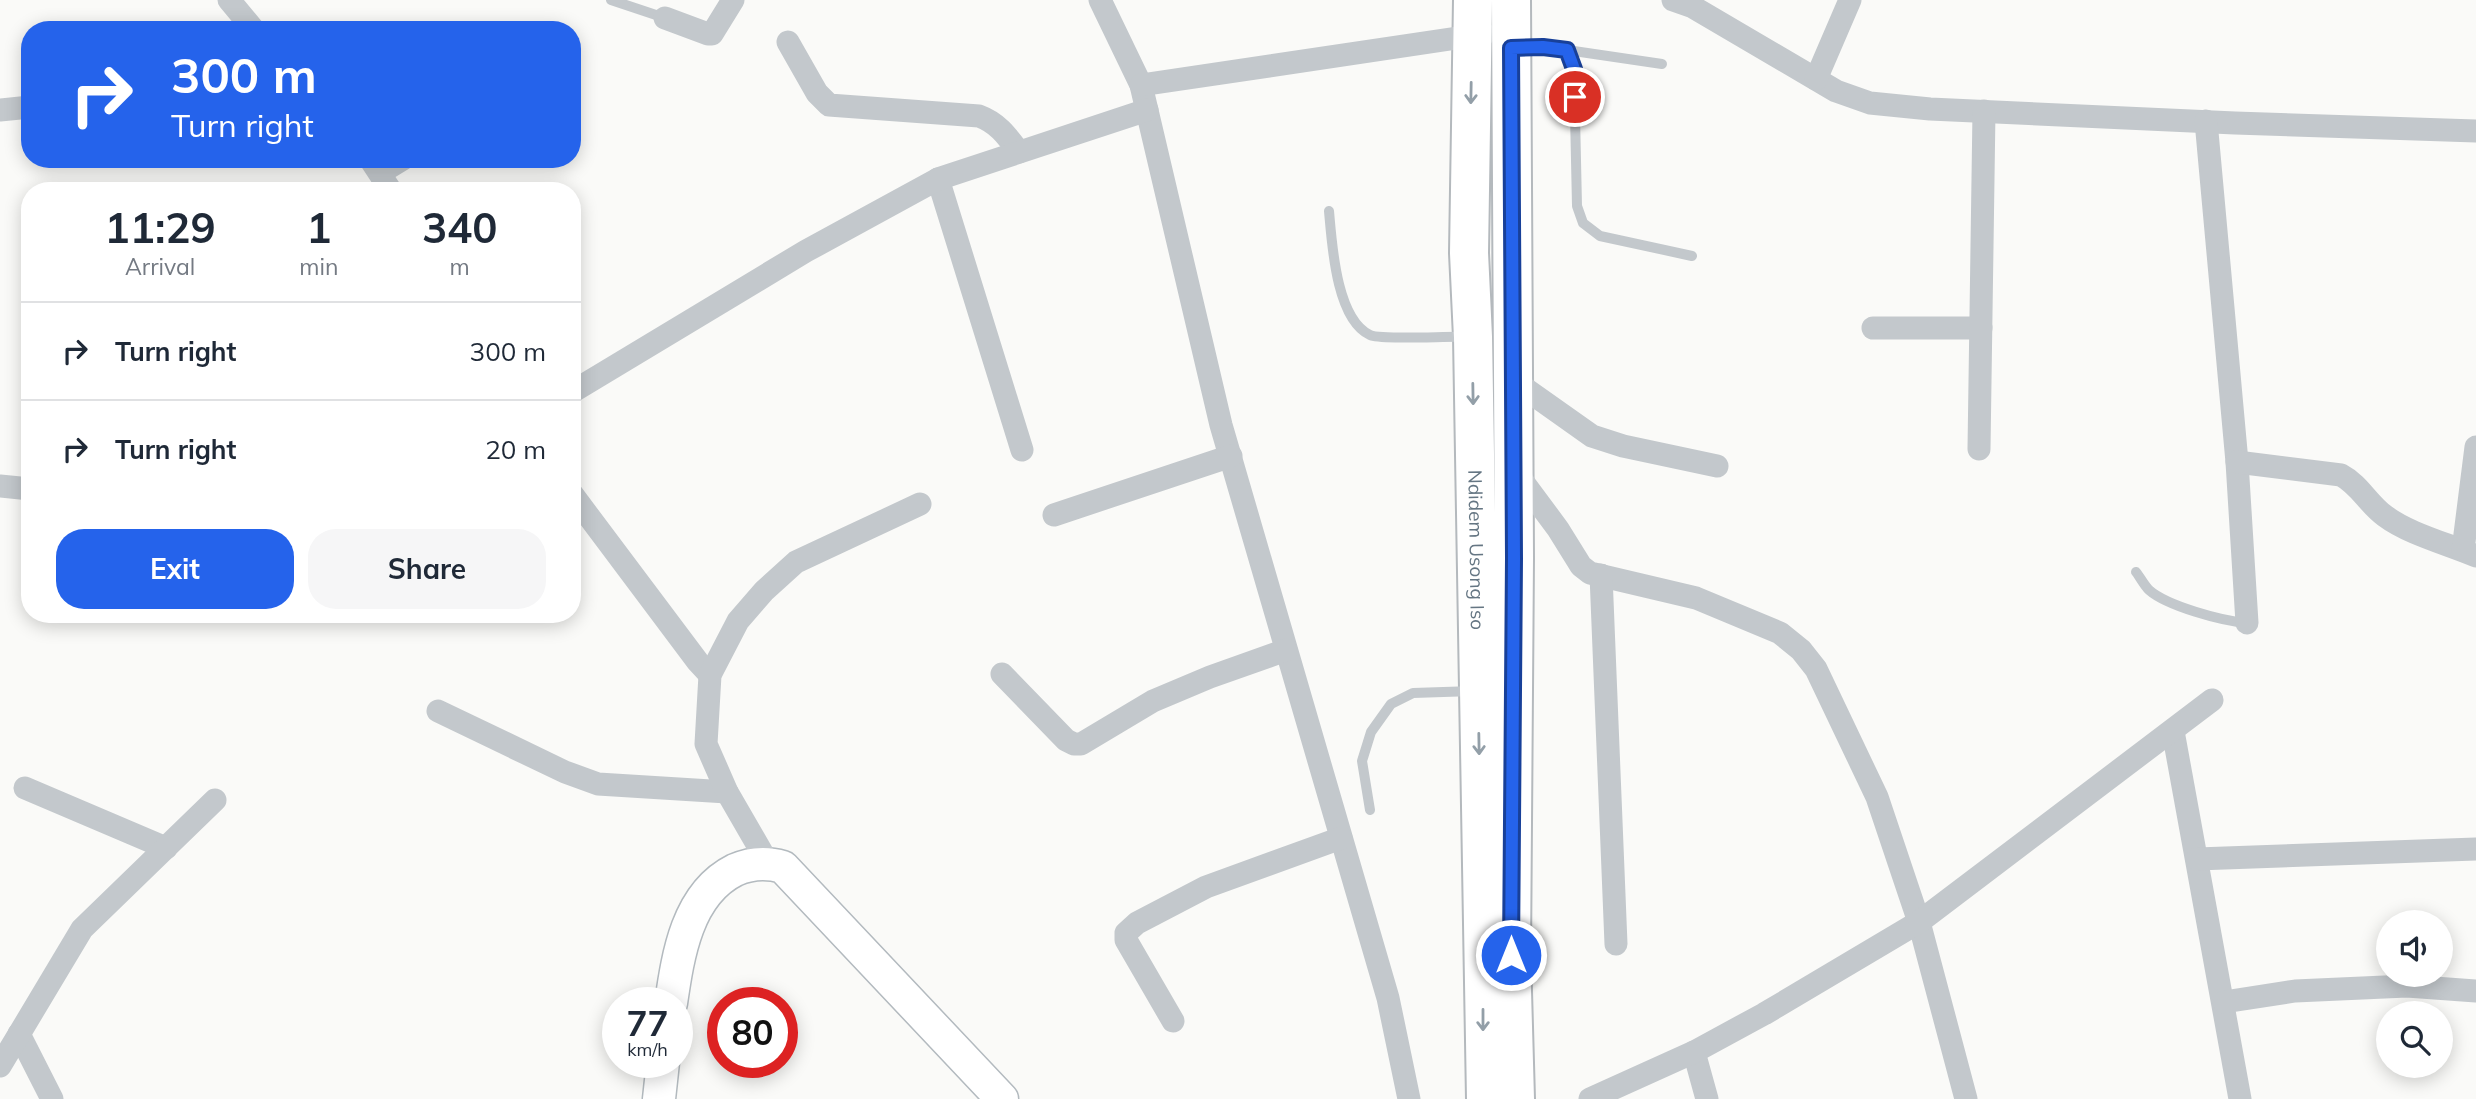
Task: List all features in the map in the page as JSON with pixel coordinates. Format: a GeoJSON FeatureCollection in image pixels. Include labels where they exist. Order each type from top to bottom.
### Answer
{"type":"FeatureCollection","features":[{"type":"Feature","properties":{"kind":"highway","name":"Ndidem Usong Iso"},"geometry":{"type":"LineString","coordinates":[[1472,17],[1469,253],[1473,337],[1486,1099]]}},
{"type":"Feature","properties":{"kind":"highway","name":"Ndidem Usong Iso"},"geometry":{"type":"LineString","coordinates":[[1511,27],[1511,955],[1514,1099]]}},
{"type":"Feature","properties":{"kind":"street"},"geometry":{"type":"LineString","coordinates":[[229,0],[246,21]]}},
{"type":"Feature","properties":{"kind":"street"},"geometry":{"type":"LineString","coordinates":[[665,18],[712,34],[733,0]]}},
{"type":"Feature","properties":{"kind":"street"},"geometry":{"type":"LineString","coordinates":[[1100,0],[1141,85],[1230,456],[1388,998],[1409,1099]]}},
{"type":"Feature","properties":{"kind":"street"},"geometry":{"type":"LineString","coordinates":[[1672,0],[1693,7],[1836,92],[1870,103],[1984,111],[2476,131]]}},
{"type":"Feature","properties":{"kind":"street"},"geometry":{"type":"LineString","coordinates":[[1816,79],[1850,0]]}},
{"type":"Feature","properties":{"kind":"street"},"geometry":{"type":"LineString","coordinates":[[1141,85],[1472,17],[1511,27]]}},
{"type":"Feature","properties":{"kind":"street"},"geometry":{"type":"LineString","coordinates":[[788,42],[817,93],[829,105],[979,116],[1000,128],[1019,152]]}},
{"type":"Feature","properties":{"kind":"street"},"geometry":{"type":"LineString","coordinates":[[0,110],[21,108]]}},
{"type":"Feature","properties":{"kind":"street"},"geometry":{"type":"LineString","coordinates":[[581,387],[806,251],[938,179],[1147,110]]}},
{"type":"Feature","properties":{"kind":"street"},"geometry":{"type":"LineString","coordinates":[[1979,449],[1984,111]]}},
{"type":"Feature","properties":{"kind":"street"},"geometry":{"type":"LineString","coordinates":[[2206,121],[2237,462],[2247,623]]}},
{"type":"Feature","properties":{"kind":"street"},"geometry":{"type":"LineString","coordinates":[[938,179],[1022,450]]}},
{"type":"Feature","properties":{"kind":"street"},"geometry":{"type":"LineString","coordinates":[[1873,328],[1981,328]]}},
{"type":"Feature","properties":{"kind":"street"},"geometry":{"type":"LineString","coordinates":[[1513,380],[1592,436],[1622,446],[1717,466]]}},
{"type":"Feature","properties":{"kind":"street"},"geometry":{"type":"LineString","coordinates":[[2237,462],[2341,475],[2354,482],[2384,516],[2469,553],[2476,447]]}},
{"type":"Feature","properties":{"kind":"street"},"geometry":{"type":"LineString","coordinates":[[1054,515],[1230,456]]}},
{"type":"Feature","properties":{"kind":"street"},"geometry":{"type":"LineString","coordinates":[[1513,469],[1558,529],[1581,566],[1590,573],[1696,598],[1780,633],[1801,650],[1816,669],[1877,797],[1919,922],[1966,1099]]}},
{"type":"Feature","properties":{"kind":"street"},"geometry":{"type":"LineString","coordinates":[[0,486],[21,488]]}},
{"type":"Feature","properties":{"kind":"street"},"geometry":{"type":"LineString","coordinates":[[768,863],[727,792],[706,744],[710,675],[738,621],[764,591],[796,562],[920,505]]}},
{"type":"Feature","properties":{"kind":"street"},"geometry":{"type":"LineString","coordinates":[[581,506],[698,663],[710,675]]}},
{"type":"Feature","properties":{"kind":"street"},"geometry":{"type":"LineString","coordinates":[[1601,575],[1616,944]]}},
{"type":"Feature","properties":{"kind":"street"},"geometry":{"type":"LineString","coordinates":[[1002,674],[1066,740],[1081,744],[1153,701],[1286,650]]}},
{"type":"Feature","properties":{"kind":"street"},"geometry":{"type":"LineString","coordinates":[[1590,1099],[1694,1052],[1764,1014],[1919,922],[2212,700]]}},
{"type":"Feature","properties":{"kind":"street"},"geometry":{"type":"LineString","coordinates":[[438,712],[565,772],[598,784],[727,792]]}},
{"type":"Feature","properties":{"kind":"street"},"geometry":{"type":"LineString","coordinates":[[2173,731],[2240,1099]]}},
{"type":"Feature","properties":{"kind":"street"},"geometry":{"type":"LineString","coordinates":[[25,788],[166,848]]}},
{"type":"Feature","properties":{"kind":"street"},"geometry":{"type":"LineString","coordinates":[[0,1066],[82,929],[215,800]]}},
{"type":"Feature","properties":{"kind":"street"},"geometry":{"type":"LineString","coordinates":[[1173,1021],[1126,940],[1126,933],[1137,923],[1206,887],[1342,838]]}},
{"type":"Feature","properties":{"kind":"street"},"geometry":{"type":"LineString","coordinates":[[2197,859],[2476,849]]}},
{"type":"Feature","properties":{"kind":"street"},"geometry":{"type":"LineString","coordinates":[[673,987],[677,961],[689,925],[701,900],[722,877],[744,866],[768,863],[783,867],[1002,1099]]}},
{"type":"Feature","properties":{"kind":"street"},"geometry":{"type":"LineString","coordinates":[[2224,1002],[2295,991],[2379,987],[2407,986],[2476,991]]}},
{"type":"Feature","properties":{"kind":"street"},"geometry":{"type":"LineString","coordinates":[[19,1034],[52,1099]]}},
{"type":"Feature","properties":{"kind":"street"},"geometry":{"type":"LineString","coordinates":[[1694,1052],[1707,1099]]}},
{"type":"Feature","properties":{"kind":"street"},"geometry":{"type":"LineString","coordinates":[[659,1099],[661,1078]]}},
{"type":"Feature","properties":{"kind":"lane"},"geometry":{"type":"LineString","coordinates":[[611,0],[665,18]]}},
{"type":"Feature","properties":{"kind":"lane"},"geometry":{"type":"LineString","coordinates":[[1511,27],[1543,47],[1662,64]]}},
{"type":"Feature","properties":{"kind":"lane"},"geometry":{"type":"LineString","coordinates":[[1567,50],[1574,69],[1577,206],[1583,223],[1600,236],[1692,256]]}},
{"type":"Feature","properties":{"kind":"lane"},"geometry":{"type":"LineString","coordinates":[[1329,211],[1337,282],[1357,327],[1372,336],[1473,337]]}},
{"type":"Feature","properties":{"kind":"lane"},"geometry":{"type":"LineString","coordinates":[[2136,572],[2149,590],[2172,603],[2223,620],[2247,623]]}},
{"type":"Feature","properties":{"kind":"lane"},"geometry":{"type":"LineString","coordinates":[[1370,810],[1362,761],[1371,732],[1391,704],[1413,693],[1478,691]]}},
{"type":"Feature","properties":{"kind":"route"},"geometry":{"type":"LineString","coordinates":[[1511,955],[1514,558],[1511,48],[1543,47],[1567,50],[1574,69],[1575,97]]}}]}
